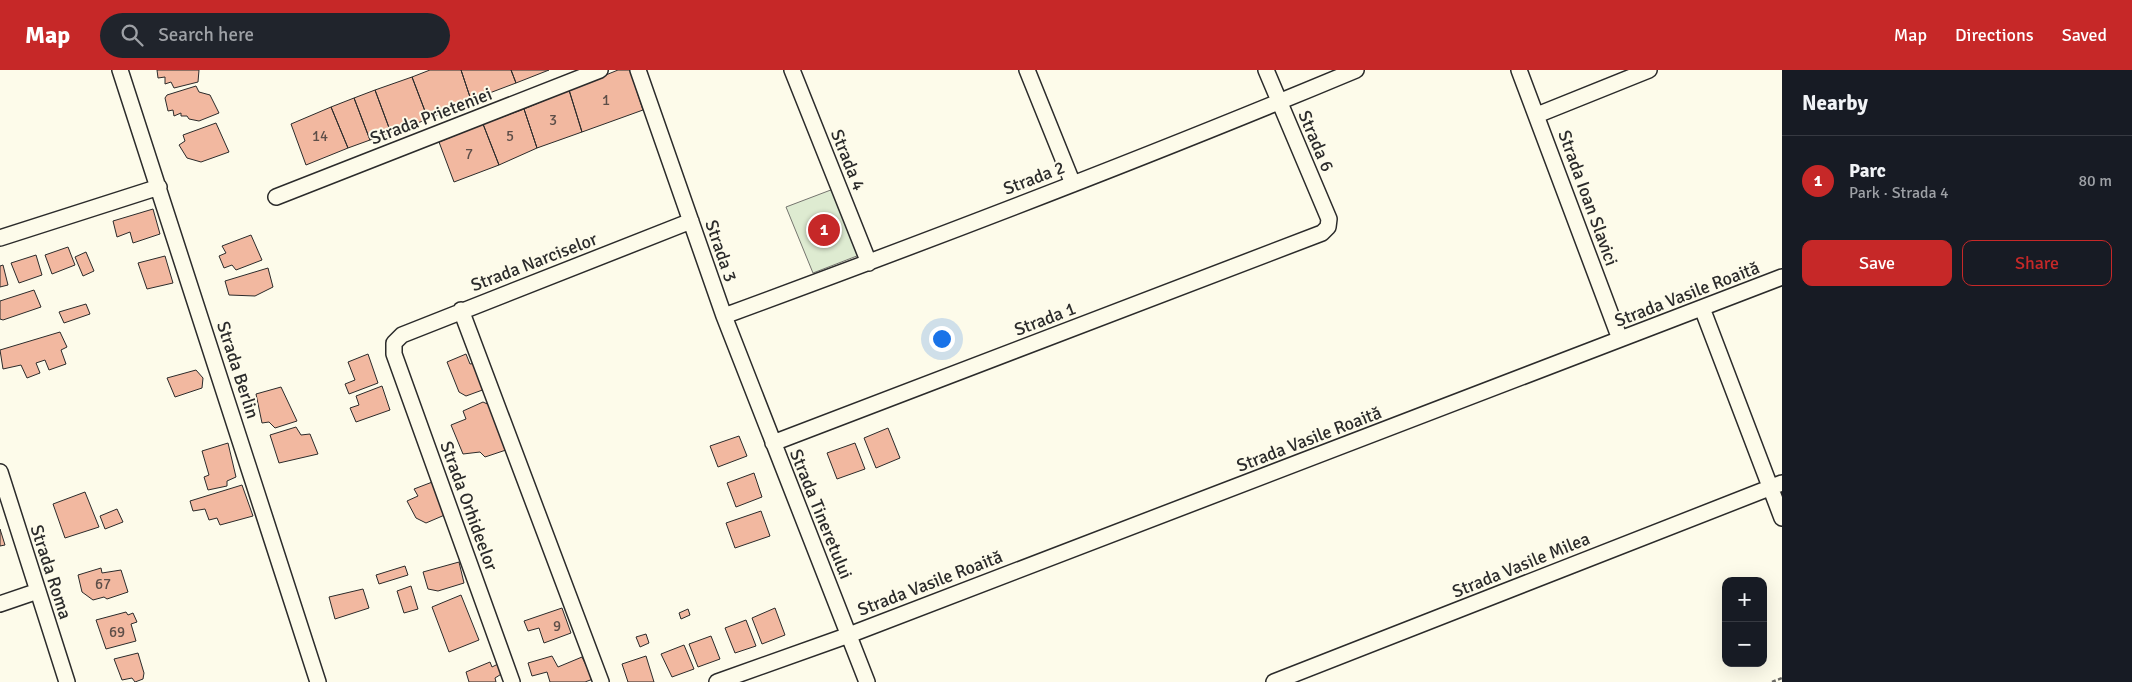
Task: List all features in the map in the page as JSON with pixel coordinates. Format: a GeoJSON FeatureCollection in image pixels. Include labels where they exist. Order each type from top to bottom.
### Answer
{"type":"FeatureCollection","features":[{"type":"Feature","properties":{"kind":"street","name":"Strada Berlin"},"geometry":{"type":"LineString","coordinates":[[120,70],[318,682]]}},
{"type":"Feature","properties":{"kind":"street","name":"Strada Prieteniei"},"geometry":{"type":"LineString","coordinates":[[276,197],[600,70]]}},
{"type":"Feature","properties":{"kind":"street","name":"Strada 3"},"geometry":{"type":"LineString","coordinates":[[638,70],[724,316],[773,443]]}},
{"type":"Feature","properties":{"kind":"street","name":"Strada 4"},"geometry":{"type":"LineString","coordinates":[[792,70],[869,263]]}},
{"type":"Feature","properties":{"kind":"street"},"geometry":{"type":"LineString","coordinates":[[1027,70],[1073,184]]}},
{"type":"Feature","properties":{"kind":"street","name":"Strada 6"},"geometry":{"type":"LineString","coordinates":[[1266,70],[1329,219],[1328,227]]}},
{"type":"Feature","properties":{"kind":"street","name":"Strada 2"},"geometry":{"type":"LineString","coordinates":[[724,316],[869,263],[1073,184],[1356,70]]}},
{"type":"Feature","properties":{"kind":"street","name":"Strada Ioan Slavici"},"geometry":{"type":"LineString","coordinates":[[1519,70],[1620,339]]}},
{"type":"Feature","properties":{"kind":"street"},"geometry":{"type":"LineString","coordinates":[[1537,114],[1649,70]]}},
{"type":"Feature","properties":{"kind":"street"},"geometry":{"type":"LineString","coordinates":[[0,238],[159,187]]}},
{"type":"Feature","properties":{"kind":"street","name":"Strada Narciselor"},"geometry":{"type":"LineString","coordinates":[[394,343],[402,335],[461,310],[690,221]]}},
{"type":"Feature","properties":{"kind":"street","name":"Strada 1"},"geometry":{"type":"LineString","coordinates":[[773,443],[1322,233],[1328,227]]}},
{"type":"Feature","properties":{"kind":"street","name":"Strada Vasile Roaită"},"geometry":{"type":"LineString","coordinates":[[849,635],[1782,277]]}},
{"type":"Feature","properties":{"kind":"street"},"geometry":{"type":"LineString","coordinates":[[1702,308],[1776,485],[1782,518]]}},
{"type":"Feature","properties":{"kind":"street"},"geometry":{"type":"LineString","coordinates":[[461,310],[601,682]]}},
{"type":"Feature","properties":{"kind":"street","name":"Strada Orhideelor"},"geometry":{"type":"LineString","coordinates":[[394,343],[394,354],[512,682]]}},
{"type":"Feature","properties":{"kind":"street","name":"Strada Tineretului"},"geometry":{"type":"LineString","coordinates":[[773,443],[867,682]]}},
{"type":"Feature","properties":{"kind":"street","name":"Strada Roma"},"geometry":{"type":"LineString","coordinates":[[0,472],[67,682]]}},
{"type":"Feature","properties":{"kind":"street","name":"Strada Vasile Milea"},"geometry":{"type":"LineString","coordinates":[[1274,682],[1776,485]]}},
{"type":"Feature","properties":{"kind":"street"},"geometry":{"type":"LineString","coordinates":[[0,604],[38,591]]}},
{"type":"Feature","properties":{"kind":"street"},"geometry":{"type":"LineString","coordinates":[[717,682],[849,635]]}},
{"type":"Feature","properties":{"kind":"path"},"geometry":{"type":"LineString","coordinates":[[1772,682],[1782,678]]}},
{"type":"Feature","properties":{"kind":"green space"},"geometry":{"type":"Polygon","coordinates":[[[836,188],[862,254],[813,273],[786,207],[836,188]]]}},
{"type":"Feature","properties":{"kind":"building"},"geometry":{"type":"Polygon","coordinates":[[[157,70],[199,70],[198,82],[174,88],[171,82],[165,84],[165,77],[158,78],[157,70]]]}},
{"type":"Feature","properties":{"kind":"building"},"geometry":{"type":"Polygon","coordinates":[[[430,70],[461,70],[471,100],[428,119],[412,77],[430,70]]]}},
{"type":"Feature","properties":{"kind":"building"},"geometry":{"type":"Polygon","coordinates":[[[461,70],[511,70],[516,83],[471,100],[461,70]]]}},
{"type":"Feature","properties":{"kind":"building"},"geometry":{"type":"Polygon","coordinates":[[[511,70],[549,70],[516,83],[511,70]]]}},
{"type":"Feature","properties":{"kind":"building"},"geometry":{"type":"Polygon","coordinates":[[[618,70],[630,70],[643,110],[582,132],[569,90],[618,70]]]}},
{"type":"Feature","properties":{"kind":"building"},"geometry":{"type":"Polygon","coordinates":[[[412,77],[428,119],[391,133],[375,90],[412,77]]]}},
{"type":"Feature","properties":{"kind":"building"},"geometry":{"type":"Polygon","coordinates":[[[196,86],[199,92],[210,95],[219,113],[199,121],[189,119],[187,116],[181,116],[181,113],[174,116],[173,110],[168,111],[165,98],[167,95],[196,86]]]}},
{"type":"Feature","properties":{"kind":"building"},"geometry":{"type":"Polygon","coordinates":[[[375,90],[391,133],[370,140],[354,98],[375,90]]]}},
{"type":"Feature","properties":{"kind":"building"},"geometry":{"type":"Polygon","coordinates":[[[569,90],[582,132],[537,148],[524,109],[569,90]]]}},
{"type":"Feature","properties":{"kind":"building"},"geometry":{"type":"Polygon","coordinates":[[[354,98],[370,140],[348,148],[331,107],[354,98]]]}},
{"type":"Feature","properties":{"kind":"building"},"geometry":{"type":"Polygon","coordinates":[[[331,107],[348,148],[306,165],[291,124],[331,107]]]}},
{"type":"Feature","properties":{"kind":"building"},"geometry":{"type":"Polygon","coordinates":[[[524,109],[537,148],[499,165],[483,124],[524,109]]]}},
{"type":"Feature","properties":{"kind":"building"},"geometry":{"type":"Polygon","coordinates":[[[216,123],[229,152],[201,162],[187,158],[179,145],[185,141],[183,135],[216,123]]]}},
{"type":"Feature","properties":{"kind":"building"},"geometry":{"type":"Polygon","coordinates":[[[483,124],[499,165],[454,182],[439,142],[483,124]]]}},
{"type":"Feature","properties":{"kind":"building"},"geometry":{"type":"Polygon","coordinates":[[[153,209],[160,234],[133,243],[130,232],[117,237],[113,221],[153,209]]]}},
{"type":"Feature","properties":{"kind":"building"},"geometry":{"type":"Polygon","coordinates":[[[251,235],[262,260],[236,270],[232,265],[224,268],[219,256],[226,253],[222,246],[251,235]]]}},
{"type":"Feature","properties":{"kind":"building"},"geometry":{"type":"Polygon","coordinates":[[[68,247],[75,265],[52,274],[45,255],[68,247]]]}},
{"type":"Feature","properties":{"kind":"building"},"geometry":{"type":"Polygon","coordinates":[[[86,252],[94,271],[83,276],[75,257],[86,252]]]}},
{"type":"Feature","properties":{"kind":"building"},"geometry":{"type":"Polygon","coordinates":[[[36,255],[42,275],[19,283],[11,263],[36,255]]]}},
{"type":"Feature","properties":{"kind":"building"},"geometry":{"type":"Polygon","coordinates":[[[165,256],[173,283],[147,289],[138,263],[165,256]]]}},
{"type":"Feature","properties":{"kind":"building"},"geometry":{"type":"Polygon","coordinates":[[[3,265],[8,285],[0,287],[0,266],[3,265]]]}},
{"type":"Feature","properties":{"kind":"building"},"geometry":{"type":"Polygon","coordinates":[[[268,268],[273,287],[255,296],[229,295],[225,281],[268,268]]]}},
{"type":"Feature","properties":{"kind":"building"},"geometry":{"type":"Polygon","coordinates":[[[34,290],[41,307],[3,320],[0,319],[0,301],[34,290]]]}},
{"type":"Feature","properties":{"kind":"building"},"geometry":{"type":"Polygon","coordinates":[[[86,304],[90,314],[64,323],[59,312],[86,304]]]}},
{"type":"Feature","properties":{"kind":"building"},"geometry":{"type":"Polygon","coordinates":[[[60,332],[67,347],[61,350],[66,364],[49,370],[45,360],[36,363],[40,373],[27,378],[21,365],[3,369],[0,350],[60,332]]]}},
{"type":"Feature","properties":{"kind":"building"},"geometry":{"type":"Polygon","coordinates":[[[368,354],[378,383],[349,394],[345,384],[355,380],[348,362],[368,354]]]}},
{"type":"Feature","properties":{"kind":"building"},"geometry":{"type":"Polygon","coordinates":[[[466,354],[470,364],[477,363],[488,388],[466,396],[459,392],[447,362],[466,354]]]}},
{"type":"Feature","properties":{"kind":"building"},"geometry":{"type":"Polygon","coordinates":[[[196,370],[203,378],[202,388],[175,397],[167,378],[196,370]]]}},
{"type":"Feature","properties":{"kind":"building"},"geometry":{"type":"Polygon","coordinates":[[[382,386],[390,410],[356,422],[350,408],[359,405],[356,396],[382,386]]]}},
{"type":"Feature","properties":{"kind":"building"},"geometry":{"type":"Polygon","coordinates":[[[281,387],[297,421],[275,428],[269,422],[262,423],[256,394],[281,387]]]}},
{"type":"Feature","properties":{"kind":"building"},"geometry":{"type":"Polygon","coordinates":[[[483,402],[494,407],[499,433],[503,433],[509,449],[485,457],[480,452],[463,454],[451,425],[466,419],[463,411],[483,402]]]}},
{"type":"Feature","properties":{"kind":"building"},"geometry":{"type":"Polygon","coordinates":[[[296,427],[301,435],[310,434],[318,454],[279,463],[270,435],[296,427]]]}},
{"type":"Feature","properties":{"kind":"building"},"geometry":{"type":"Polygon","coordinates":[[[888,428],[900,458],[876,468],[864,438],[888,428]]]}},
{"type":"Feature","properties":{"kind":"building"},"geometry":{"type":"Polygon","coordinates":[[[739,436],[747,456],[718,467],[710,446],[739,436]]]}},
{"type":"Feature","properties":{"kind":"building"},"geometry":{"type":"Polygon","coordinates":[[[228,443],[236,477],[227,481],[227,486],[208,490],[204,477],[209,475],[202,451],[228,443]]]}},
{"type":"Feature","properties":{"kind":"building"},"geometry":{"type":"Polygon","coordinates":[[[855,443],[865,469],[837,479],[827,453],[855,443]]]}},
{"type":"Feature","properties":{"kind":"building"},"geometry":{"type":"Polygon","coordinates":[[[754,473],[762,497],[736,507],[727,483],[754,473]]]}},
{"type":"Feature","properties":{"kind":"building"},"geometry":{"type":"Polygon","coordinates":[[[435,481],[447,514],[426,523],[416,518],[407,501],[418,496],[414,489],[435,481]]]}},
{"type":"Feature","properties":{"kind":"building"},"geometry":{"type":"Polygon","coordinates":[[[242,485],[253,516],[220,525],[217,518],[209,520],[205,509],[193,511],[190,501],[242,485]]]}},
{"type":"Feature","properties":{"kind":"building"},"geometry":{"type":"Polygon","coordinates":[[[85,492],[99,527],[65,538],[53,504],[85,492]]]}},
{"type":"Feature","properties":{"kind":"building"},"geometry":{"type":"Polygon","coordinates":[[[117,509],[123,522],[105,529],[100,516],[117,509]]]}},
{"type":"Feature","properties":{"kind":"building"},"geometry":{"type":"Polygon","coordinates":[[[761,511],[770,536],[735,548],[726,523],[761,511]]]}},
{"type":"Feature","properties":{"kind":"building"},"geometry":{"type":"Polygon","coordinates":[[[0,529],[5,545],[0,546],[0,529]]]}},
{"type":"Feature","properties":{"kind":"building"},"geometry":{"type":"Polygon","coordinates":[[[459,562],[464,583],[438,591],[428,589],[423,572],[459,562]]]}},
{"type":"Feature","properties":{"kind":"building"},"geometry":{"type":"Polygon","coordinates":[[[405,566],[408,575],[379,584],[376,575],[405,566]]]}},
{"type":"Feature","properties":{"kind":"building"},"geometry":{"type":"Polygon","coordinates":[[[101,568],[102,573],[121,570],[128,592],[107,599],[104,597],[93,600],[82,592],[78,575],[101,568]]]}},
{"type":"Feature","properties":{"kind":"building"},"geometry":{"type":"Polygon","coordinates":[[[411,586],[418,609],[404,613],[397,591],[411,586]]]}},
{"type":"Feature","properties":{"kind":"building"},"geometry":{"type":"Polygon","coordinates":[[[363,589],[369,608],[335,619],[329,597],[363,589]]]}},
{"type":"Feature","properties":{"kind":"building"},"geometry":{"type":"Polygon","coordinates":[[[461,595],[479,640],[449,652],[432,607],[461,595]]]}},
{"type":"Feature","properties":{"kind":"building"},"geometry":{"type":"Polygon","coordinates":[[[562,608],[571,633],[544,643],[539,628],[528,631],[524,621],[562,608]]]}},
{"type":"Feature","properties":{"kind":"building"},"geometry":{"type":"Polygon","coordinates":[[[775,608],[785,635],[762,644],[752,618],[775,608]]]}},
{"type":"Feature","properties":{"kind":"building"},"geometry":{"type":"Polygon","coordinates":[[[688,609],[690,615],[681,619],[679,613],[688,609]]]}},
{"type":"Feature","properties":{"kind":"building"},"geometry":{"type":"Polygon","coordinates":[[[126,612],[128,615],[133,613],[137,622],[131,624],[136,641],[106,649],[96,620],[126,612]]]}},
{"type":"Feature","properties":{"kind":"building"},"geometry":{"type":"Polygon","coordinates":[[[746,620],[756,646],[735,653],[725,628],[746,620]]]}},
{"type":"Feature","properties":{"kind":"building"},"geometry":{"type":"Polygon","coordinates":[[[646,634],[649,643],[640,647],[636,637],[646,634]]]}},
{"type":"Feature","properties":{"kind":"building"},"geometry":{"type":"Polygon","coordinates":[[[711,636],[720,659],[698,667],[689,644],[711,636]]]}},
{"type":"Feature","properties":{"kind":"building"},"geometry":{"type":"Polygon","coordinates":[[[684,645],[694,669],[672,677],[661,654],[684,645]]]}},
{"type":"Feature","properties":{"kind":"building"},"geometry":{"type":"Polygon","coordinates":[[[138,653],[144,673],[143,679],[135,682],[132,678],[122,680],[114,659],[138,653]]]}},
{"type":"Feature","properties":{"kind":"building"},"geometry":{"type":"Polygon","coordinates":[[[552,656],[558,667],[582,657],[593,679],[585,682],[550,682],[547,672],[532,676],[528,663],[552,656]]]}},
{"type":"Feature","properties":{"kind":"building"},"geometry":{"type":"Polygon","coordinates":[[[646,656],[654,682],[628,682],[622,664],[646,656]]]}},
{"type":"Feature","properties":{"kind":"building"},"geometry":{"type":"Polygon","coordinates":[[[490,662],[492,667],[498,664],[503,673],[495,678],[496,682],[469,682],[466,672],[490,662]]]}},
{"type":"Feature","properties":{"kind":"place","name":"Parc"},"geometry":{"type":"Point","coordinates":[824,230]}}]}
